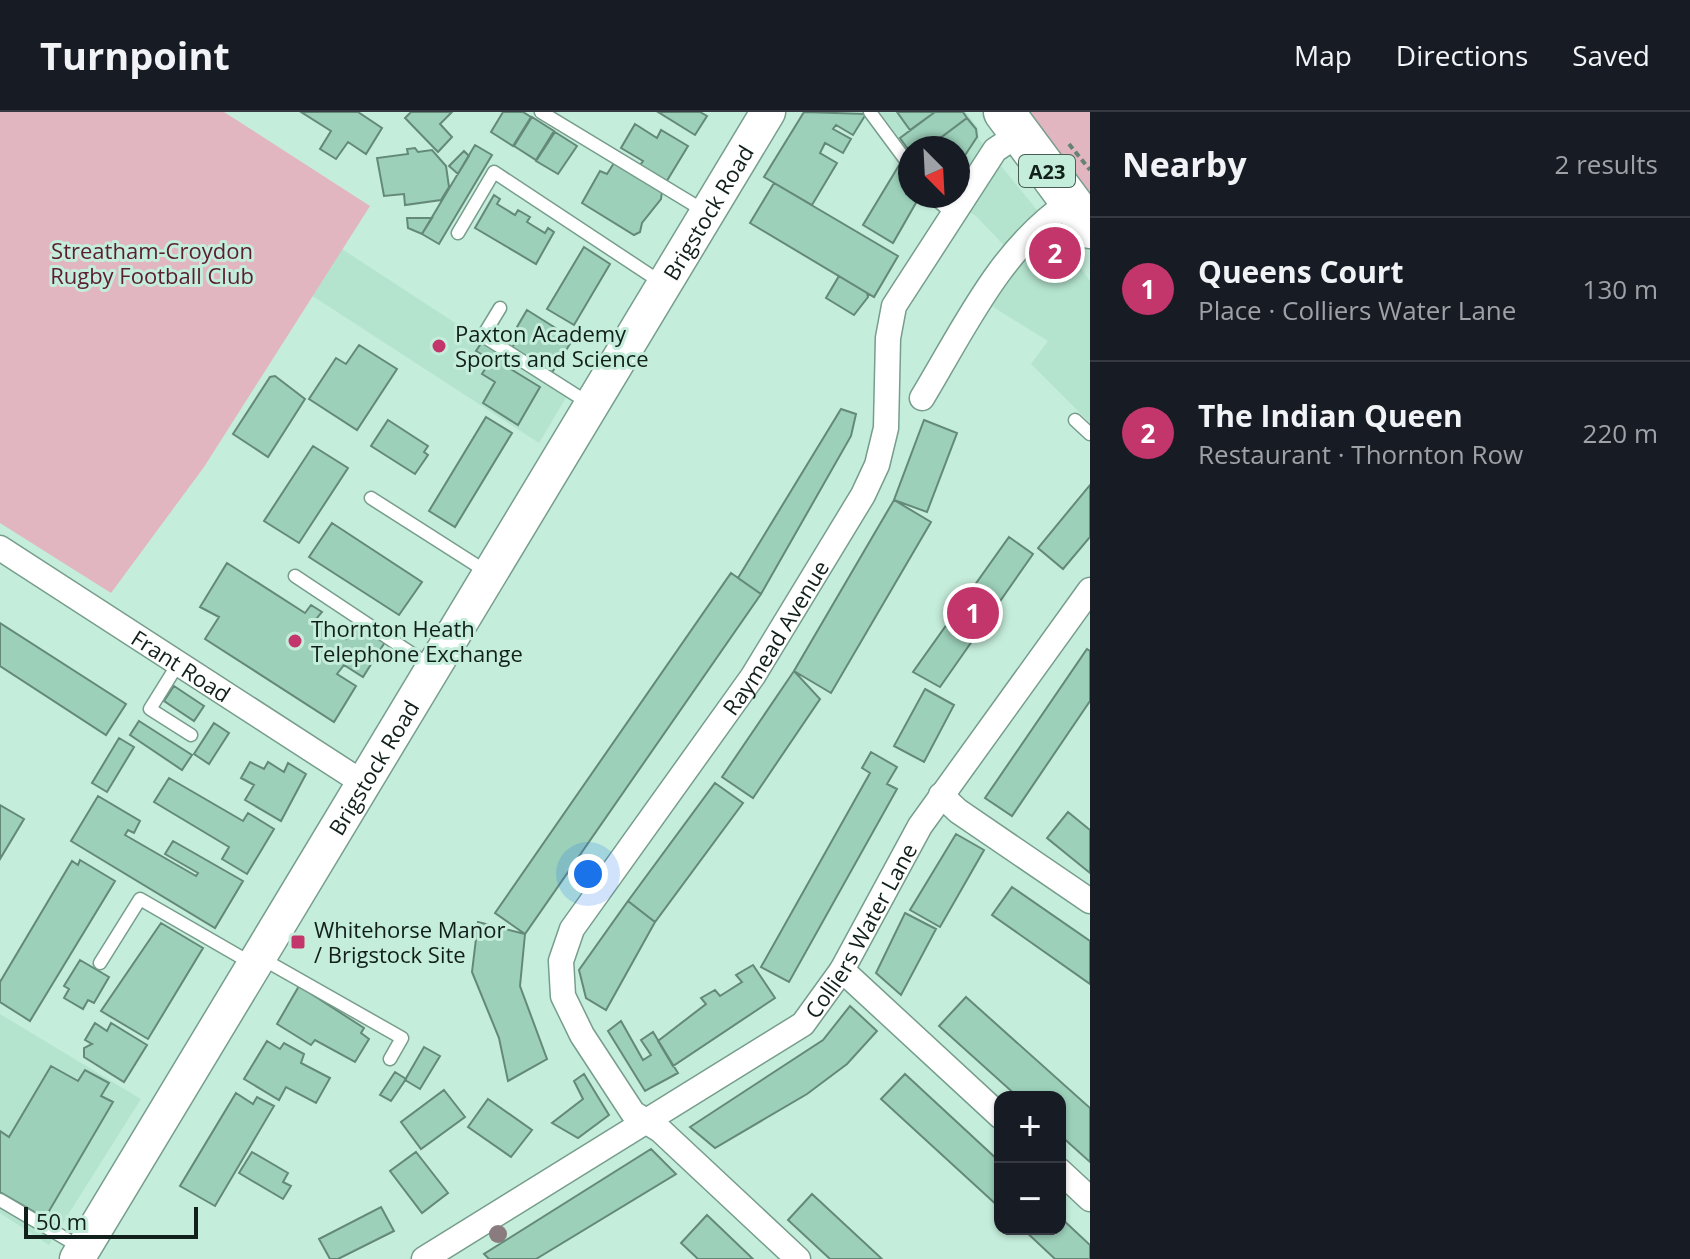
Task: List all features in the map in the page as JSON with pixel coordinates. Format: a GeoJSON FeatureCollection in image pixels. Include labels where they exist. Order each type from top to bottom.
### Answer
{"type":"FeatureCollection","features":[{"type":"Feature","properties":{"kind":"highway","name":"A23"},"geometry":{"type":"LineString","coordinates":[[1011,123],[1080,215]]}},
{"type":"Feature","properties":{"kind":"main road","name":"Brigstock Road"},"geometry":{"type":"LineString","coordinates":[[80,1254],[662,283],[768,112]]}},
{"type":"Feature","properties":{"kind":"street","name":"Raymead Avenue"},"geometry":{"type":"LineString","coordinates":[[798,1259],[660,1130],[633,1113],[570,1014],[560,978],[565,941],[753,676],[863,495],[877,465],[886,428],[888,338],[894,306],[1011,123]]}},
{"type":"Feature","properties":{"kind":"street"},"geometry":{"type":"LineString","coordinates":[[922,398],[1009,257],[1032,231],[1080,215]]}},
{"type":"Feature","properties":{"kind":"street","name":"Frant Road"},"geometry":{"type":"LineString","coordinates":[[0,548],[363,783]]}},
{"type":"Feature","properties":{"kind":"street","name":"Colliers Water Lane"},"geometry":{"type":"LineString","coordinates":[[439,1256],[803,1024],[842,970],[920,826],[1086,602]]}},
{"type":"Feature","properties":{"kind":"street"},"geometry":{"type":"LineString","coordinates":[[941,795],[958,811],[1090,901]]}},
{"type":"Feature","properties":{"kind":"street"},"geometry":{"type":"LineString","coordinates":[[842,970],[994,1110]]}},
{"type":"Feature","properties":{"kind":"street"},"geometry":{"type":"LineString","coordinates":[[1066,1177],[1090,1199]]}},
{"type":"Feature","properties":{"kind":"lane"},"geometry":{"type":"LineString","coordinates":[[541,112],[706,212]]}},
{"type":"Feature","properties":{"kind":"lane"},"geometry":{"type":"LineString","coordinates":[[870,112],[898,150]]}},
{"type":"Feature","properties":{"kind":"lane"},"geometry":{"type":"LineString","coordinates":[[458,233],[494,172],[662,283]]}},
{"type":"Feature","properties":{"kind":"lane"},"geometry":{"type":"LineString","coordinates":[[946,208],[952,213]]}},
{"type":"Feature","properties":{"kind":"lane"},"geometry":{"type":"LineString","coordinates":[[500,308],[483,336],[590,404]]}},
{"type":"Feature","properties":{"kind":"lane"},"geometry":{"type":"LineString","coordinates":[[1075,420],[1090,434]]}},
{"type":"Feature","properties":{"kind":"lane"},"geometry":{"type":"LineString","coordinates":[[371,498],[489,573]]}},
{"type":"Feature","properties":{"kind":"lane"},"geometry":{"type":"LineString","coordinates":[[295,576],[432,667]]}},
{"type":"Feature","properties":{"kind":"lane"},"geometry":{"type":"LineString","coordinates":[[178,664],[150,709],[191,735]]}},
{"type":"Feature","properties":{"kind":"lane"},"geometry":{"type":"LineString","coordinates":[[100,963],[140,899],[402,1038],[390,1059]]}},
{"type":"Feature","properties":{"kind":"lane"},"geometry":{"type":"LineString","coordinates":[[0,1200],[80,1254]]}},
{"type":"Feature","properties":{"kind":"shaded area"},"geometry":{"type":"Polygon","coordinates":[[[880,112],[966,112],[978,128],[979,139],[1060,238],[1090,281],[1090,423],[1031,364],[1048,341],[990,305],[1016,258],[976,216],[963,208],[970,208],[970,136],[898,137],[880,112]]]}},
{"type":"Feature","properties":{"kind":"shaded area","name":"Paxton Academy Sports and Science"},"geometry":{"type":"Polygon","coordinates":[[[342,249],[567,396],[539,443],[311,295],[342,249]]]}},
{"type":"Feature","properties":{"kind":"shaded area"},"geometry":{"type":"Polygon","coordinates":[[[0,1014],[141,1099],[49,1245],[0,1213],[0,1014]]]}},
{"type":"Feature","properties":{"kind":"green space","name":"Streatham-Croydon Rugby Football Club"},"geometry":{"type":"Polygon","coordinates":[[[0,112],[224,112],[370,206],[204,467],[111,593],[0,523],[0,112]]]}},
{"type":"Feature","properties":{"kind":"green space"},"geometry":{"type":"Polygon","coordinates":[[[1030,112],[1090,112],[1090,193],[1030,112]]]}},
{"type":"Feature","properties":{"kind":"building"},"geometry":{"type":"Polygon","coordinates":[[[301,112],[358,112],[382,128],[366,154],[348,142],[336,159],[320,149],[331,131],[301,112]]]}},
{"type":"Feature","properties":{"kind":"building"},"geometry":{"type":"Polygon","coordinates":[[[411,112],[452,112],[440,124],[452,137],[438,152],[405,118],[411,112]]]}},
{"type":"Feature","properties":{"kind":"building"},"geometry":{"type":"Polygon","coordinates":[[[503,112],[523,112],[531,117],[513,146],[491,132],[503,112]]]}},
{"type":"Feature","properties":{"kind":"building"},"geometry":{"type":"Polygon","coordinates":[[[658,112],[700,112],[707,116],[695,135],[658,112]]]}},
{"type":"Feature","properties":{"kind":"building"},"geometry":{"type":"Polygon","coordinates":[[[804,112],[866,114],[853,135],[836,125],[833,129],[851,139],[843,153],[825,143],[820,153],[837,163],[812,205],[764,177],[804,112]]]}},
{"type":"Feature","properties":{"kind":"building"},"geometry":{"type":"Polygon","coordinates":[[[897,112],[935,112],[910,130],[897,112]]]}},
{"type":"Feature","properties":{"kind":"building"},"geometry":{"type":"Polygon","coordinates":[[[935,112],[963,112],[967,118],[943,136],[903,136],[935,112]]]}},
{"type":"Feature","properties":{"kind":"building"},"geometry":{"type":"Polygon","coordinates":[[[532,117],[554,131],[536,160],[514,146],[532,117]]]}},
{"type":"Feature","properties":{"kind":"building"},"geometry":{"type":"Polygon","coordinates":[[[967,118],[976,129],[977,137],[970,148],[970,136],[943,136],[967,118]]]}},
{"type":"Feature","properties":{"kind":"building"},"geometry":{"type":"Polygon","coordinates":[[[635,124],[657,138],[661,130],[688,146],[665,184],[638,168],[643,161],[621,148],[635,124]]]}},
{"type":"Feature","properties":{"kind":"building"},"geometry":{"type":"Polygon","coordinates":[[[555,132],[577,146],[558,174],[536,161],[555,132]]]}},
{"type":"Feature","properties":{"kind":"building"},"geometry":{"type":"Polygon","coordinates":[[[475,145],[492,155],[439,244],[422,234],[475,145]]]}},
{"type":"Feature","properties":{"kind":"building"},"geometry":{"type":"Polygon","coordinates":[[[415,148],[418,152],[432,150],[446,166],[449,187],[441,200],[405,205],[404,194],[384,196],[377,158],[408,154],[407,149],[415,148]]]}},
{"type":"Feature","properties":{"kind":"building"},"geometry":{"type":"Polygon","coordinates":[[[464,151],[469,156],[458,174],[449,166],[464,151]]]}},
{"type":"Feature","properties":{"kind":"building"},"geometry":{"type":"Polygon","coordinates":[[[614,163],[662,191],[661,199],[642,223],[640,232],[634,235],[582,203],[600,171],[607,174],[614,163]]]}},
{"type":"Feature","properties":{"kind":"building"},"geometry":{"type":"Polygon","coordinates":[[[898,167],[898,208],[913,208],[893,243],[863,225],[898,167]]]}},
{"type":"Feature","properties":{"kind":"building"},"geometry":{"type":"Polygon","coordinates":[[[774,183],[898,256],[874,297],[750,223],[774,183]]]}},
{"type":"Feature","properties":{"kind":"building"},"geometry":{"type":"Polygon","coordinates":[[[494,195],[500,199],[497,204],[515,215],[518,210],[530,217],[527,222],[545,233],[548,228],[554,232],[536,264],[475,228],[494,195]]]}},
{"type":"Feature","properties":{"kind":"building"},"geometry":{"type":"Polygon","coordinates":[[[407,218],[432,218],[422,234],[408,228],[407,218]]]}},
{"type":"Feature","properties":{"kind":"building"},"geometry":{"type":"Polygon","coordinates":[[[584,247],[610,264],[574,325],[547,309],[584,247]]]}},
{"type":"Feature","properties":{"kind":"building"},"geometry":{"type":"Polygon","coordinates":[[[839,276],[867,293],[868,297],[854,315],[826,298],[839,276]]]}},
{"type":"Feature","properties":{"kind":"building"},"geometry":{"type":"Polygon","coordinates":[[[527,310],[573,339],[551,374],[511,349],[523,331],[517,327],[527,310]]]}},
{"type":"Feature","properties":{"kind":"building"},"geometry":{"type":"Polygon","coordinates":[[[482,342],[508,359],[504,365],[540,387],[518,425],[483,403],[495,382],[482,374],[491,360],[476,351],[482,342]]]}},
{"type":"Feature","properties":{"kind":"building"},"geometry":{"type":"Polygon","coordinates":[[[359,345],[397,369],[357,430],[309,399],[336,358],[346,364],[359,345]]]}},
{"type":"Feature","properties":{"kind":"building"},"geometry":{"type":"Polygon","coordinates":[[[275,376],[305,399],[268,457],[233,434],[270,377],[275,376]]]}},
{"type":"Feature","properties":{"kind":"building"},"geometry":{"type":"Polygon","coordinates":[[[841,409],[856,414],[851,436],[761,594],[738,578],[841,409]]]}},
{"type":"Feature","properties":{"kind":"building"},"geometry":{"type":"Polygon","coordinates":[[[486,417],[512,433],[455,527],[429,511],[486,417]]]}},
{"type":"Feature","properties":{"kind":"building"},"geometry":{"type":"Polygon","coordinates":[[[388,420],[428,446],[424,452],[428,455],[415,474],[371,446],[388,420]]]}},
{"type":"Feature","properties":{"kind":"building"},"geometry":{"type":"Polygon","coordinates":[[[924,420],[957,433],[927,512],[894,500],[924,420]]]}},
{"type":"Feature","properties":{"kind":"building"},"geometry":{"type":"Polygon","coordinates":[[[313,446],[348,468],[299,543],[264,521],[313,446]]]}},
{"type":"Feature","properties":{"kind":"building"},"geometry":{"type":"Polygon","coordinates":[[[1090,485],[1090,537],[1063,569],[1038,548],[1090,485]]]}},
{"type":"Feature","properties":{"kind":"building"},"geometry":{"type":"Polygon","coordinates":[[[894,500],[931,522],[831,693],[794,671],[894,500]]]}},
{"type":"Feature","properties":{"kind":"building"},"geometry":{"type":"Polygon","coordinates":[[[332,523],[422,582],[399,615],[309,557],[332,523]]]}},
{"type":"Feature","properties":{"kind":"building"},"geometry":{"type":"Polygon","coordinates":[[[1009,537],[1033,554],[940,687],[913,672],[1009,537]]]}},
{"type":"Feature","properties":{"kind":"building","name":"Thornton Heath Telephone Exchange"},"geometry":{"type":"Polygon","coordinates":[[[227,563],[305,613],[311,605],[322,612],[316,619],[346,639],[356,623],[385,642],[363,677],[344,665],[337,674],[356,686],[334,722],[205,639],[219,617],[200,607],[227,563]]]}},
{"type":"Feature","properties":{"kind":"building"},"geometry":{"type":"Polygon","coordinates":[[[731,573],[761,594],[525,934],[495,913],[731,573]]]}},
{"type":"Feature","properties":{"kind":"building"},"geometry":{"type":"Polygon","coordinates":[[[0,623],[126,704],[106,735],[0,666],[0,623]]]}},
{"type":"Feature","properties":{"kind":"building"},"geometry":{"type":"Polygon","coordinates":[[[1087,649],[1090,651],[1090,701],[1012,816],[985,798],[1087,649]]]}},
{"type":"Feature","properties":{"kind":"building"},"geometry":{"type":"Polygon","coordinates":[[[794,671],[820,699],[753,798],[722,777],[794,671]]]}},
{"type":"Feature","properties":{"kind":"building"},"geometry":{"type":"Polygon","coordinates":[[[174,686],[204,706],[194,721],[164,701],[174,686]]]}},
{"type":"Feature","properties":{"kind":"building"},"geometry":{"type":"Polygon","coordinates":[[[925,689],[954,705],[924,762],[894,746],[925,689]]]}},
{"type":"Feature","properties":{"kind":"building"},"geometry":{"type":"Polygon","coordinates":[[[139,721],[192,755],[182,770],[130,735],[139,721]]]}},
{"type":"Feature","properties":{"kind":"building"},"geometry":{"type":"Polygon","coordinates":[[[214,723],[229,733],[209,764],[194,754],[214,723]]]}},
{"type":"Feature","properties":{"kind":"building"},"geometry":{"type":"Polygon","coordinates":[[[119,738],[134,747],[107,792],[92,783],[119,738]]]}},
{"type":"Feature","properties":{"kind":"building"},"geometry":{"type":"Polygon","coordinates":[[[871,752],[897,767],[887,784],[897,789],[789,982],[761,967],[870,773],[862,768],[871,752]]]}},
{"type":"Feature","properties":{"kind":"building"},"geometry":{"type":"Polygon","coordinates":[[[250,762],[264,769],[268,762],[284,772],[288,763],[306,774],[281,821],[245,800],[254,785],[241,778],[250,762]]]}},
{"type":"Feature","properties":{"kind":"building"},"geometry":{"type":"Polygon","coordinates":[[[169,778],[243,821],[248,813],[274,829],[247,874],[222,859],[229,847],[154,802],[169,778]]]}},
{"type":"Feature","properties":{"kind":"building"},"geometry":{"type":"Polygon","coordinates":[[[715,783],[743,803],[655,922],[628,901],[715,783]]]}},
{"type":"Feature","properties":{"kind":"building"},"geometry":{"type":"Polygon","coordinates":[[[98,796],[140,821],[134,833],[128,830],[125,835],[196,876],[198,873],[165,854],[173,841],[243,881],[215,928],[71,841],[98,796]]]}},
{"type":"Feature","properties":{"kind":"building"},"geometry":{"type":"Polygon","coordinates":[[[0,805],[24,819],[0,859],[0,805]]]}},
{"type":"Feature","properties":{"kind":"building"},"geometry":{"type":"Polygon","coordinates":[[[1068,812],[1090,830],[1090,873],[1047,838],[1068,812]]]}},
{"type":"Feature","properties":{"kind":"building"},"geometry":{"type":"Polygon","coordinates":[[[956,834],[984,850],[940,927],[910,910],[956,834]]]}},
{"type":"Feature","properties":{"kind":"building"},"geometry":{"type":"Polygon","coordinates":[[[80,860],[115,881],[30,1021],[0,1002],[0,982],[72,861],[78,865],[80,860]]]}},
{"type":"Feature","properties":{"kind":"building"},"geometry":{"type":"Polygon","coordinates":[[[1012,887],[1090,941],[1090,984],[992,915],[1012,887]]]}},
{"type":"Feature","properties":{"kind":"building"},"geometry":{"type":"Polygon","coordinates":[[[628,901],[655,922],[606,1010],[586,998],[579,970],[628,901]]]}},
{"type":"Feature","properties":{"kind":"building"},"geometry":{"type":"Polygon","coordinates":[[[905,913],[936,929],[901,995],[876,973],[905,913]]]}},
{"type":"Feature","properties":{"kind":"building"},"geometry":{"type":"Polygon","coordinates":[[[478,922],[525,934],[520,986],[547,1059],[508,1081],[499,1038],[472,972],[478,922]]]}},
{"type":"Feature","properties":{"kind":"building"},"geometry":{"type":"Polygon","coordinates":[[[161,923],[203,948],[148,1039],[101,1011],[161,923]]]}},
{"type":"Feature","properties":{"kind":"building"},"geometry":{"type":"Polygon","coordinates":[[[80,960],[109,977],[94,1003],[88,1000],[83,1009],[64,998],[69,989],[64,986],[80,960]]]}},
{"type":"Feature","properties":{"kind":"building"},"geometry":{"type":"Polygon","coordinates":[[[753,965],[775,998],[673,1066],[658,1041],[706,1004],[701,998],[715,990],[720,996],[742,982],[736,975],[753,965]]]}},
{"type":"Feature","properties":{"kind":"building"},"geometry":{"type":"Polygon","coordinates":[[[299,986],[364,1028],[361,1033],[369,1039],[355,1062],[315,1040],[311,1045],[277,1024],[299,986]]]}},
{"type":"Feature","properties":{"kind":"building"},"geometry":{"type":"Polygon","coordinates":[[[966,997],[1090,1108],[1090,1162],[1066,1140],[1066,1091],[1011,1091],[939,1026],[966,997]]]}},
{"type":"Feature","properties":{"kind":"building"},"geometry":{"type":"Polygon","coordinates":[[[850,1006],[877,1031],[847,1064],[807,1094],[715,1148],[690,1127],[823,1040],[850,1006]]]}},
{"type":"Feature","properties":{"kind":"building"},"geometry":{"type":"Polygon","coordinates":[[[621,1021],[643,1060],[651,1055],[641,1040],[653,1032],[678,1073],[645,1091],[608,1031],[621,1021]]]}},
{"type":"Feature","properties":{"kind":"building"},"geometry":{"type":"Polygon","coordinates":[[[95,1023],[107,1031],[111,1023],[147,1045],[124,1082],[84,1057],[84,1048],[92,1044],[85,1040],[95,1023]]]}},
{"type":"Feature","properties":{"kind":"building"},"geometry":{"type":"Polygon","coordinates":[[[267,1041],[280,1049],[284,1043],[304,1054],[301,1063],[330,1078],[316,1103],[286,1087],[279,1100],[244,1079],[267,1041]]]}},
{"type":"Feature","properties":{"kind":"building"},"geometry":{"type":"Polygon","coordinates":[[[424,1047],[440,1056],[420,1089],[405,1080],[424,1047]]]}},
{"type":"Feature","properties":{"kind":"building"},"geometry":{"type":"Polygon","coordinates":[[[51,1066],[78,1081],[85,1070],[109,1083],[101,1096],[113,1102],[45,1218],[0,1192],[0,1131],[9,1137],[51,1066]]]}},
{"type":"Feature","properties":{"kind":"building"},"geometry":{"type":"Polygon","coordinates":[[[395,1072],[406,1079],[391,1101],[380,1095],[395,1072]]]}},
{"type":"Feature","properties":{"kind":"building"},"geometry":{"type":"Polygon","coordinates":[[[584,1074],[609,1115],[578,1138],[552,1123],[583,1099],[574,1081],[584,1074]]]}},
{"type":"Feature","properties":{"kind":"building"},"geometry":{"type":"Polygon","coordinates":[[[905,1074],[994,1156],[994,1203],[881,1099],[905,1074]]]}},
{"type":"Feature","properties":{"kind":"building"},"geometry":{"type":"Polygon","coordinates":[[[444,1090],[465,1117],[421,1149],[401,1122],[444,1090]]]}},
{"type":"Feature","properties":{"kind":"building"},"geometry":{"type":"Polygon","coordinates":[[[236,1093],[253,1104],[257,1097],[274,1106],[215,1206],[180,1186],[236,1093]]]}},
{"type":"Feature","properties":{"kind":"building"},"geometry":{"type":"Polygon","coordinates":[[[488,1099],[532,1130],[511,1157],[468,1127],[488,1099]]]}},
{"type":"Feature","properties":{"kind":"building"},"geometry":{"type":"Polygon","coordinates":[[[651,1149],[676,1174],[536,1259],[489,1259],[484,1254],[651,1149]]]}},
{"type":"Feature","properties":{"kind":"building"},"geometry":{"type":"Polygon","coordinates":[[[252,1152],[288,1173],[283,1182],[291,1186],[283,1199],[239,1173],[252,1152]]]}},
{"type":"Feature","properties":{"kind":"building"},"geometry":{"type":"Polygon","coordinates":[[[416,1152],[448,1193],[422,1213],[390,1171],[416,1152]]]}},
{"type":"Feature","properties":{"kind":"building"},"geometry":{"type":"Polygon","coordinates":[[[812,1194],[882,1259],[830,1259],[788,1220],[812,1194]]]}},
{"type":"Feature","properties":{"kind":"building"},"geometry":{"type":"Polygon","coordinates":[[[381,1207],[394,1231],[338,1259],[330,1259],[319,1239],[381,1207]]]}},
{"type":"Feature","properties":{"kind":"building"},"geometry":{"type":"Polygon","coordinates":[[[707,1215],[753,1259],[698,1259],[681,1243],[707,1215]]]}},
{"type":"Feature","properties":{"kind":"building"},"geometry":{"type":"Polygon","coordinates":[[[1066,1223],[1090,1245],[1090,1259],[1055,1259],[1029,1235],[1066,1235],[1066,1223]]]}},
{"type":"Feature","properties":{"kind":"place","name":"The Indian Queen"},"geometry":{"type":"Point","coordinates":[1055,253]}},
{"type":"Feature","properties":{"kind":"place","name":"Paxton Academy Sports and Science"},"geometry":{"type":"Point","coordinates":[439,346]}},
{"type":"Feature","properties":{"kind":"place","name":"Queens Court"},"geometry":{"type":"Point","coordinates":[973,613]}},
{"type":"Feature","properties":{"kind":"place","name":"Thornton Heath Telephone Exchange"},"geometry":{"type":"Point","coordinates":[295,641]}},
{"type":"Feature","properties":{"kind":"place","name":"Whitehorse Manor / Brigstock Site"},"geometry":{"type":"Point","coordinates":[298,942]}}]}
